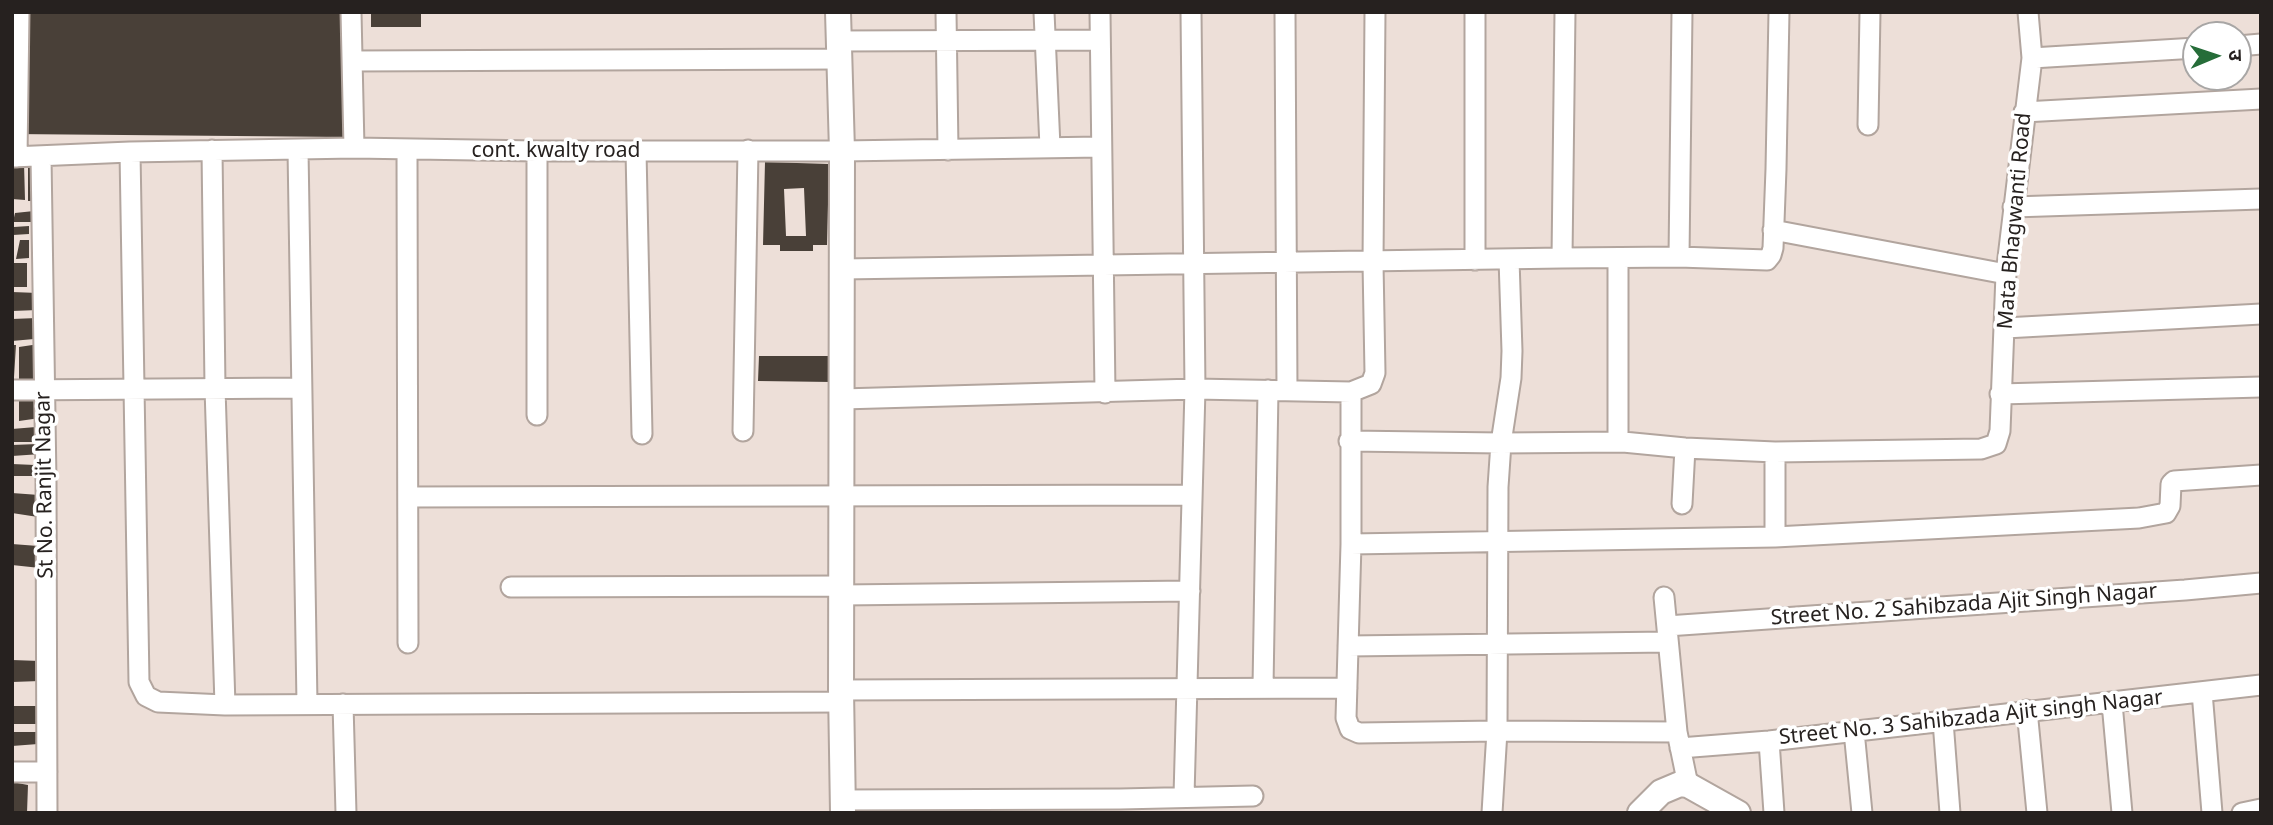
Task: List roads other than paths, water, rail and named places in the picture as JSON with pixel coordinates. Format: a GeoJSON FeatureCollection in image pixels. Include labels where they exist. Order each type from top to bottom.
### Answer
{"type":"FeatureCollection","features":[{"type":"Feature","properties":{"kind":"street"},"geometry":{"type":"LineString","coordinates":[[15,157],[19,12]]}},
{"type":"Feature","properties":{"kind":"street"},"geometry":{"type":"LineString","coordinates":[[351,12],[354,148]]}},
{"type":"Feature","properties":{"kind":"street"},"geometry":{"type":"LineString","coordinates":[[838,12],[842,151],[843,806],[1121,806],[1184,796],[1253,796]]}},
{"type":"Feature","properties":{"kind":"street"},"geometry":{"type":"LineString","coordinates":[[946,12],[948,150]]}},
{"type":"Feature","properties":{"kind":"street"},"geometry":{"type":"LineString","coordinates":[[1044,12],[1050,147]]}},
{"type":"Feature","properties":{"kind":"street"},"geometry":{"type":"LineString","coordinates":[[1100,12],[1105,393]]}},
{"type":"Feature","properties":{"kind":"street"},"geometry":{"type":"LineString","coordinates":[[1184,796],[1195,389],[1191,12]]}},
{"type":"Feature","properties":{"kind":"street"},"geometry":{"type":"LineString","coordinates":[[1263,687],[1287,264],[1285,12]]}},
{"type":"Feature","properties":{"kind":"street"},"geometry":{"type":"LineString","coordinates":[[842,398],[1195,389],[1351,392],[1371,384],[1376,373],[1373,263],[1375,12]]}},
{"type":"Feature","properties":{"kind":"street"},"geometry":{"type":"LineString","coordinates":[[1475,12],[1475,260]]}},
{"type":"Feature","properties":{"kind":"street"},"geometry":{"type":"LineString","coordinates":[[1562,258],[1565,12]]}},
{"type":"Feature","properties":{"kind":"street"},"geometry":{"type":"LineString","coordinates":[[1679,257],[1682,12]]}},
{"type":"Feature","properties":{"kind":"street"},"geometry":{"type":"LineString","coordinates":[[842,269],[1193,262],[1373,263],[1562,258],[1679,257],[1767,260],[1773,248],[1779,12]]}},
{"type":"Feature","properties":{"kind":"street"},"geometry":{"type":"LineString","coordinates":[[1868,125],[1870,12]]}},
{"type":"Feature","properties":{"kind":"street","name":"Mata Bhagwanti Road"},"geometry":{"type":"LineString","coordinates":[[1775,452],[1981,449],[1996,444],[2000,431],[2006,274],[2032,58],[2028,12]]}},
{"type":"Feature","properties":{"kind":"street"},"geometry":{"type":"LineString","coordinates":[[353,61],[838,50],[947,42],[1100,40]]}},
{"type":"Feature","properties":{"kind":"street"},"geometry":{"type":"LineString","coordinates":[[2032,58],[2182,49]]}},
{"type":"Feature","properties":{"kind":"street"},"geometry":{"type":"LineString","coordinates":[[2024,112],[2261,99]]}},
{"type":"Feature","properties":{"kind":"street","name":"cont. kwalty road"},"geometry":{"type":"LineString","coordinates":[[15,157],[354,148],[842,151],[1100,147]]}},
{"type":"Feature","properties":{"kind":"street"},"geometry":{"type":"LineString","coordinates":[[212,150],[215,388],[225,705]]}},
{"type":"Feature","properties":{"kind":"street"},"geometry":{"type":"LineString","coordinates":[[298,150],[307,704]]}},
{"type":"Feature","properties":{"kind":"street"},"geometry":{"type":"LineString","coordinates":[[407,150],[408,643]]}},
{"type":"Feature","properties":{"kind":"street"},"geometry":{"type":"LineString","coordinates":[[743,431],[748,150]]}},
{"type":"Feature","properties":{"kind":"street"},"geometry":{"type":"LineString","coordinates":[[537,151],[537,415]]}},
{"type":"Feature","properties":{"kind":"street"},"geometry":{"type":"LineString","coordinates":[[636,151],[642,434]]}},
{"type":"Feature","properties":{"kind":"street"},"geometry":{"type":"LineString","coordinates":[[130,152],[139,682],[146,696],[158,702],[225,705],[343,704],[1186,688],[1347,688]]}},
{"type":"Feature","properties":{"kind":"street","name":"St No. Ranjit Nagar"},"geometry":{"type":"LineString","coordinates":[[41,157],[47,813]]}},
{"type":"Feature","properties":{"kind":"street"},"geometry":{"type":"LineString","coordinates":[[2013,207],[2261,199]]}},
{"type":"Feature","properties":{"kind":"street"},"geometry":{"type":"LineString","coordinates":[[1773,230],[2006,274]]}},
{"type":"Feature","properties":{"kind":"street"},"geometry":{"type":"LineString","coordinates":[[1618,258],[1618,442]]}},
{"type":"Feature","properties":{"kind":"street"},"geometry":{"type":"LineString","coordinates":[[1492,813],[1497,732],[1496,645],[1501,443],[1511,379],[1509,259]]}},
{"type":"Feature","properties":{"kind":"street"},"geometry":{"type":"LineString","coordinates":[[2005,328],[2261,314]]}},
{"type":"Feature","properties":{"kind":"street"},"geometry":{"type":"LineString","coordinates":[[2000,394],[2261,387]]}},
{"type":"Feature","properties":{"kind":"street"},"geometry":{"type":"LineString","coordinates":[[12,390],[301,388]]}},
{"type":"Feature","properties":{"kind":"street","name":"Street No. 3 Sahibzada Ajit singh Nagar"},"geometry":{"type":"LineString","coordinates":[[1351,392],[1351,544],[1346,719],[1350,729],[1359,733],[1497,732],[1769,741],[2261,685]]}},
{"type":"Feature","properties":{"kind":"street"},"geometry":{"type":"LineString","coordinates":[[1349,441],[1618,442],[1775,452],[1775,537]]}},
{"type":"Feature","properties":{"kind":"street"},"geometry":{"type":"LineString","coordinates":[[1682,505],[1685,448]]}},
{"type":"Feature","properties":{"kind":"street"},"geometry":{"type":"LineString","coordinates":[[1351,544],[1775,537],[2098,521],[2160,515],[2169,510],[2171,484],[2174,481],[2261,475]]}},
{"type":"Feature","properties":{"kind":"street"},"geometry":{"type":"LineString","coordinates":[[408,497],[1192,495]]}},
{"type":"Feature","properties":{"kind":"street","name":"Street No. 2 Sahibzada Ajit Singh Nagar"},"geometry":{"type":"LineString","coordinates":[[1348,646],[1496,645],[1668,634],[2261,583]]}},
{"type":"Feature","properties":{"kind":"street"},"geometry":{"type":"LineString","coordinates":[[511,587],[1190,591]]}},
{"type":"Feature","properties":{"kind":"street"},"geometry":{"type":"LineString","coordinates":[[1664,597],[1678,740],[1688,785]]}},
{"type":"Feature","properties":{"kind":"street"},"geometry":{"type":"LineString","coordinates":[[2202,692],[2212,813]]}},
{"type":"Feature","properties":{"kind":"street"},"geometry":{"type":"LineString","coordinates":[[2112,703],[2122,813]]}},
{"type":"Feature","properties":{"kind":"street"},"geometry":{"type":"LineString","coordinates":[[343,704],[346,813]]}},
{"type":"Feature","properties":{"kind":"street"},"geometry":{"type":"LineString","coordinates":[[2027,710],[2037,813]]}},
{"type":"Feature","properties":{"kind":"street"},"geometry":{"type":"LineString","coordinates":[[1943,721],[1950,813]]}},
{"type":"Feature","properties":{"kind":"street"},"geometry":{"type":"LineString","coordinates":[[1854,731],[1863,813]]}},
{"type":"Feature","properties":{"kind":"street"},"geometry":{"type":"LineString","coordinates":[[1769,741],[1774,813]]}},
{"type":"Feature","properties":{"kind":"street"},"geometry":{"type":"LineString","coordinates":[[12,772],[47,772]]}},
{"type":"Feature","properties":{"kind":"street"},"geometry":{"type":"LineString","coordinates":[[1638,813],[1670,787],[1688,785],[1738,813]]}},
{"type":"Feature","properties":{"kind":"street"},"geometry":{"type":"LineString","coordinates":[[2242,813],[2261,809]]}}]}
